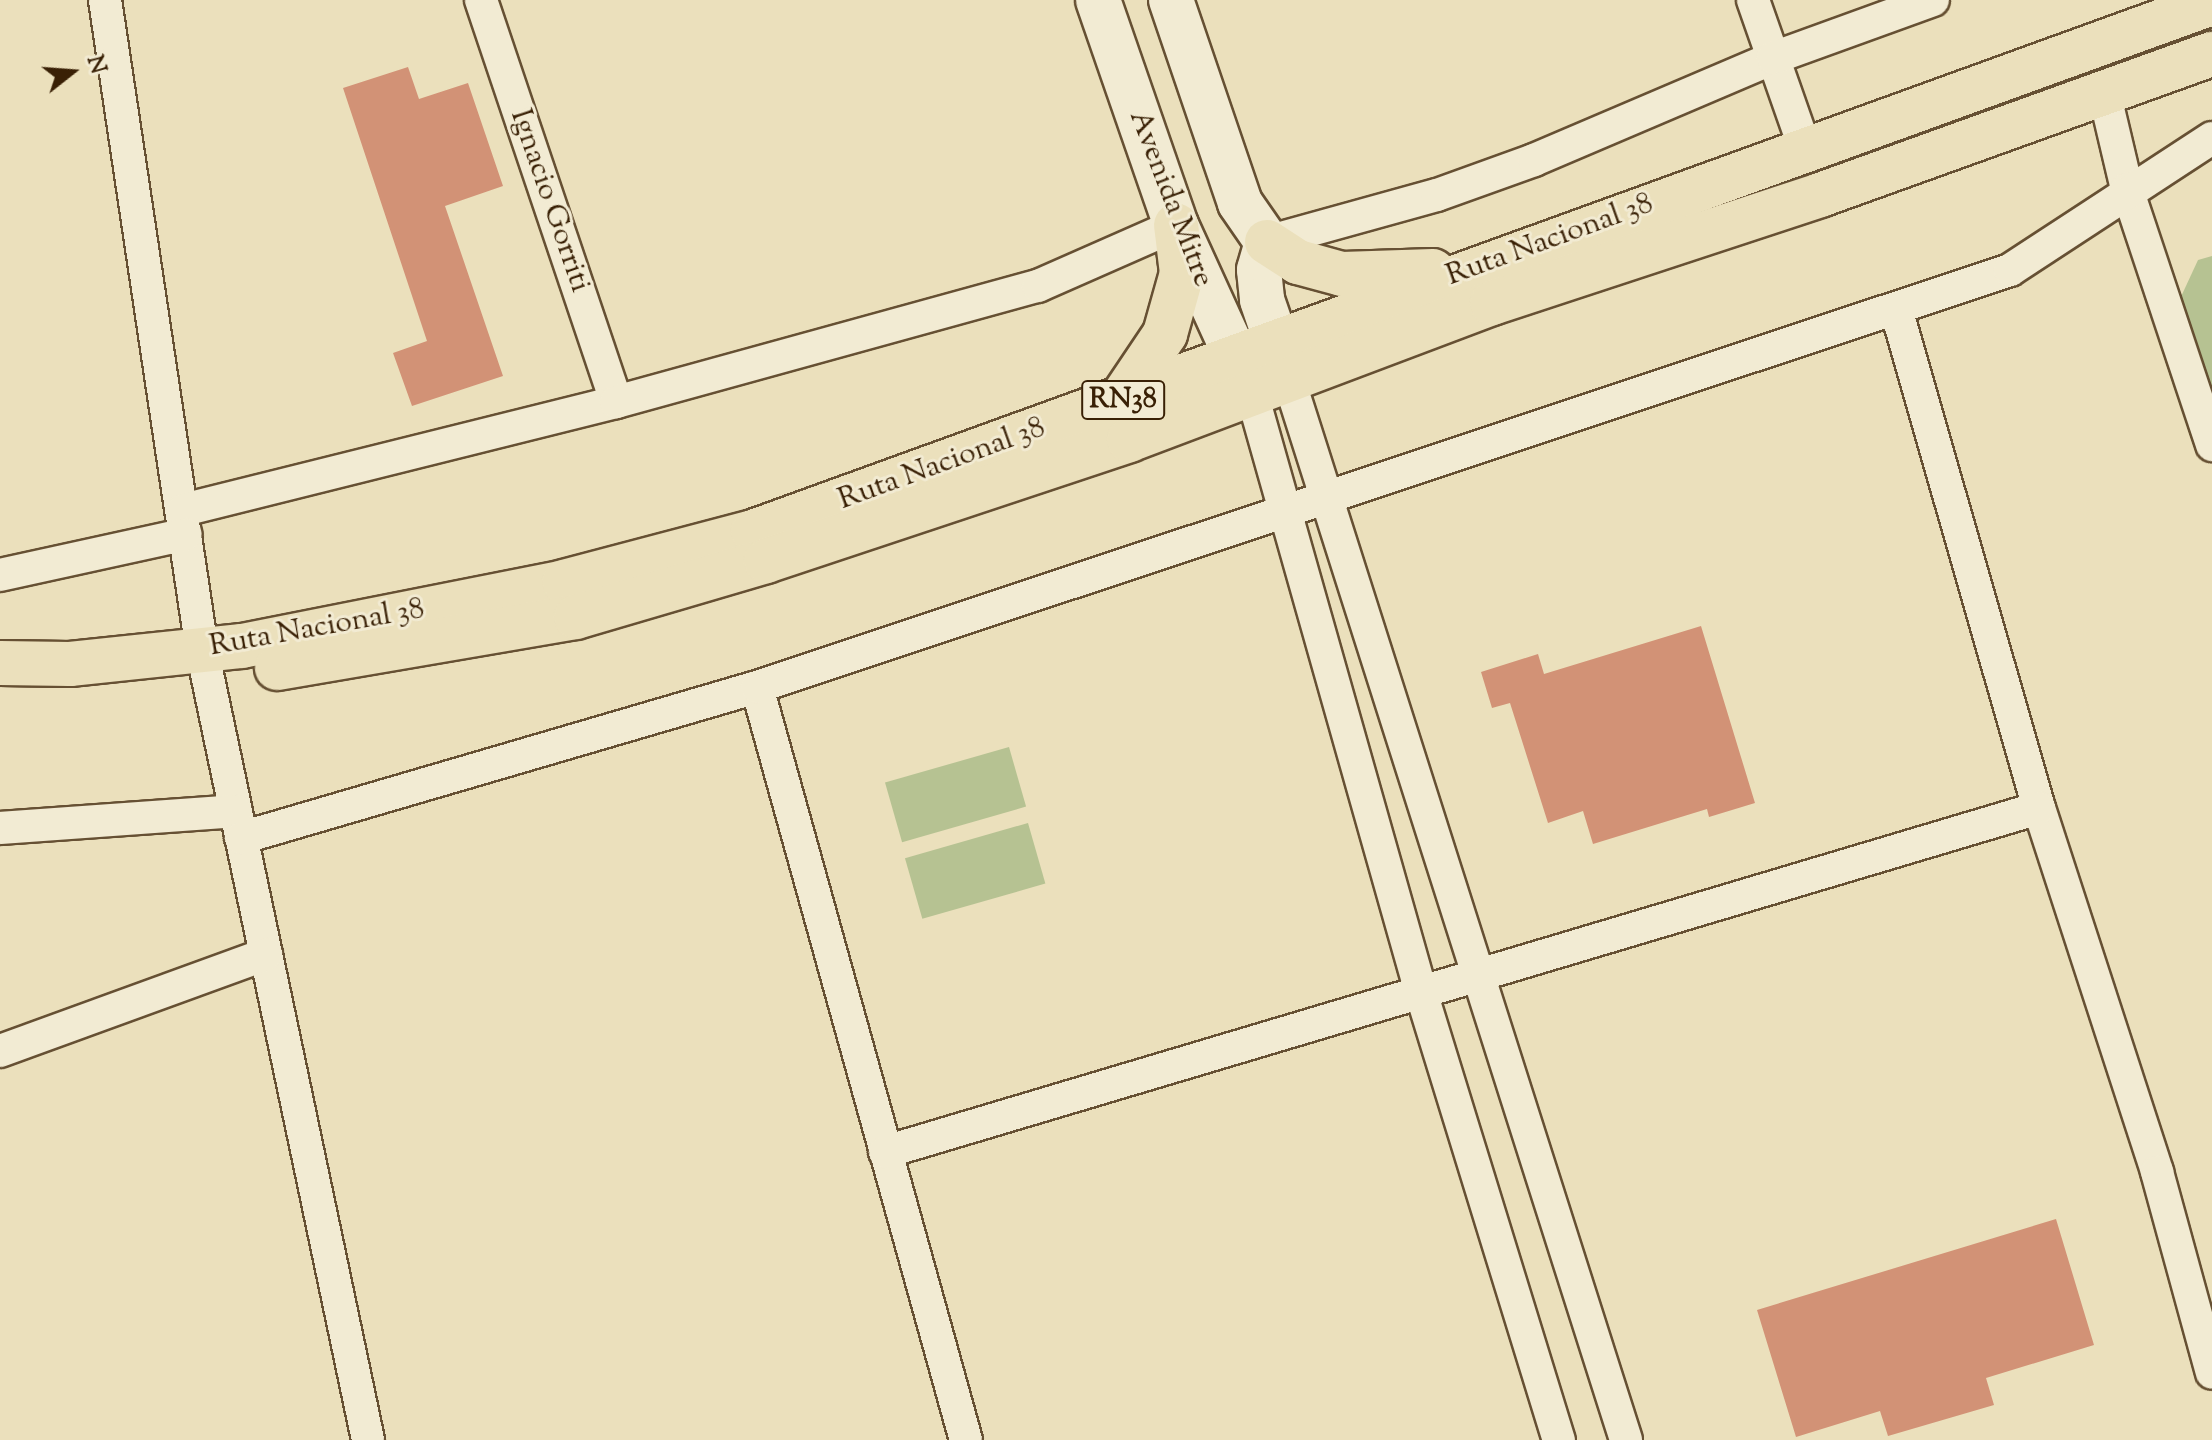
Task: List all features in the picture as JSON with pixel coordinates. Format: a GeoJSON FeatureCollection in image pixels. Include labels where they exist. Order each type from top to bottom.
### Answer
{"type":"FeatureCollection","features":[{"type":"Feature","properties":{"kind":"main road","name":"Avenida Mitre"},"geometry":{"type":"LineString","coordinates":[[1098,0],[1176,225],[1264,368]]}},
{"type":"Feature","properties":{"kind":"main road"},"geometry":{"type":"LineString","coordinates":[[1171,0],[1240,203],[1267,242],[1298,262],[1342,274],[1475,269]]}},
{"type":"Feature","properties":{"kind":"main road","name":"Ruta Nacional 38"},"geometry":{"type":"LineString","coordinates":[[0,690],[576,617],[781,556],[1264,368],[1475,269],[1804,146],[2212,3]]}},
{"type":"Feature","properties":{"kind":"main road","name":"Ruta Nacional 38"},"geometry":{"type":"LineString","coordinates":[[0,663],[205,665],[564,582],[753,532],[1120,401],[1264,368],[1492,303],[2105,96],[2212,54]]}},
{"type":"Feature","properties":{"kind":"main road"},"geometry":{"type":"LineString","coordinates":[[1120,401],[1165,334],[1182,273],[1176,225]]}},
{"type":"Feature","properties":{"kind":"main road","name":"Avenida Mitre"},"geometry":{"type":"LineString","coordinates":[[1264,368],[1259,270],[1267,242]]}},
{"type":"Feature","properties":{"kind":"street"},"geometry":{"type":"LineString","coordinates":[[105,0],[205,665],[368,1440]]}},
{"type":"Feature","properties":{"kind":"street","name":"Ignacio Gorriti"},"geometry":{"type":"LineString","coordinates":[[481,0],[616,402]]}},
{"type":"Feature","properties":{"kind":"street"},"geometry":{"type":"LineString","coordinates":[[1753,0],[1804,146]]}},
{"type":"Feature","properties":{"kind":"street"},"geometry":{"type":"LineString","coordinates":[[1267,242],[1437,195],[1534,160],[1773,58],[1933,0]]}},
{"type":"Feature","properties":{"kind":"street"},"geometry":{"type":"LineString","coordinates":[[2105,96],[2127,189],[2212,445]]}},
{"type":"Feature","properties":{"kind":"street"},"geometry":{"type":"LineString","coordinates":[[0,828],[238,825],[757,687],[2010,270],[2127,189],[2212,138]]}},
{"type":"Feature","properties":{"kind":"street"},"geometry":{"type":"LineString","coordinates":[[0,575],[1038,286],[1176,225]]}},
{"type":"Feature","properties":{"kind":"street"},"geometry":{"type":"LineString","coordinates":[[1896,309],[2039,808],[2157,1172],[2212,1373]]}},
{"type":"Feature","properties":{"kind":"street"},"geometry":{"type":"LineString","coordinates":[[1264,368],[1323,500],[1626,1440]]}},
{"type":"Feature","properties":{"kind":"street"},"geometry":{"type":"LineString","coordinates":[[1264,368],[1285,512],[1421,992],[1559,1440]]}},
{"type":"Feature","properties":{"kind":"street"},"geometry":{"type":"LineString","coordinates":[[757,687],[966,1440]]}},
{"type":"Feature","properties":{"kind":"street"},"geometry":{"type":"LineString","coordinates":[[885,1152],[2039,808]]}},
{"type":"Feature","properties":{"kind":"street"},"geometry":{"type":"LineString","coordinates":[[0,1051],[266,954]]}},
{"type":"Feature","properties":{"kind":"green space"},"geometry":{"type":"Polygon","coordinates":[[[2212,256],[2212,398],[2179,301],[2198,260],[2212,256]]]}},
{"type":"Feature","properties":{"kind":"green space"},"geometry":{"type":"Polygon","coordinates":[[[1009,747],[1026,807],[902,842],[885,783],[1009,747]]]}},
{"type":"Feature","properties":{"kind":"green space"},"geometry":{"type":"Polygon","coordinates":[[[1028,823],[1045,884],[922,919],[905,858],[1028,823]]]}},
{"type":"Feature","properties":{"kind":"building"},"geometry":{"type":"Polygon","coordinates":[[[408,67],[419,99],[468,83],[503,186],[445,206],[503,376],[412,406],[393,353],[427,341],[343,88],[408,67]]]}},
{"type":"Feature","properties":{"kind":"building"},"geometry":{"type":"Polygon","coordinates":[[[1701,626],[1755,803],[1709,817],[1707,809],[1593,844],[1583,811],[1548,823],[1510,703],[1492,708],[1481,672],[1538,654],[1544,674],[1701,626]]]}},
{"type":"Feature","properties":{"kind":"building"},"geometry":{"type":"Polygon","coordinates":[[[2056,1219],[2094,1345],[1986,1378],[1994,1405],[1888,1436],[1880,1411],[1796,1437],[1757,1310],[2056,1219]]]}}]}
